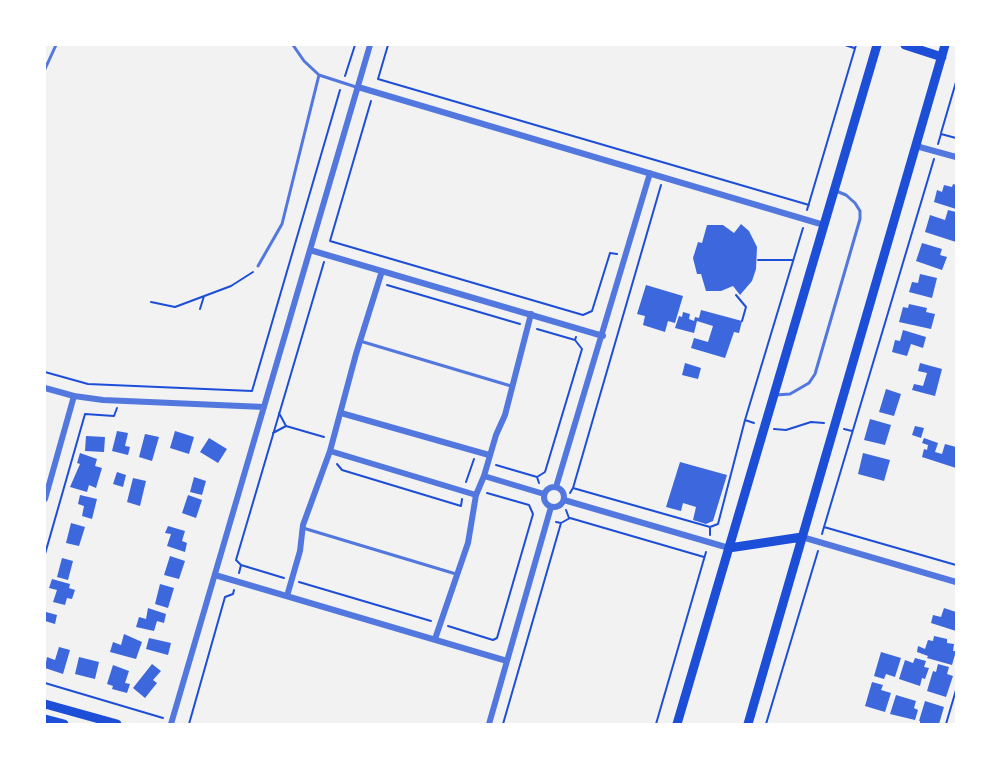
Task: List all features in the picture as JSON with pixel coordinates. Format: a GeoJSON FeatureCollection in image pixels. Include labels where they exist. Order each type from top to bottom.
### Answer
{"type":"FeatureCollection","features":[{"type":"Feature","properties":{"kind":"main road"},"geometry":{"type":"LineString","coordinates":[[677,724],[877,45]]}},
{"type":"Feature","properties":{"kind":"main road"},"geometry":{"type":"LineString","coordinates":[[905,45],[942,57]]}},
{"type":"Feature","properties":{"kind":"main road"},"geometry":{"type":"LineString","coordinates":[[748,724],[945,45]]}},
{"type":"Feature","properties":{"kind":"main road"},"geometry":{"type":"LineString","coordinates":[[729,548],[802,537]]}},
{"type":"Feature","properties":{"kind":"main road"},"geometry":{"type":"LineString","coordinates":[[45,704],[117,724]]}},
{"type":"Feature","properties":{"kind":"main road"},"geometry":{"type":"LineString","coordinates":[[45,718],[64,724]]}},
{"type":"Feature","properties":{"kind":"street"},"geometry":{"type":"LineString","coordinates":[[171,722],[370,45]]}},
{"type":"Feature","properties":{"kind":"street"},"geometry":{"type":"LineString","coordinates":[[358,87],[824,225]]}},
{"type":"Feature","properties":{"kind":"street"},"geometry":{"type":"LineString","coordinates":[[916,146],[956,158]]}},
{"type":"Feature","properties":{"kind":"street"},"geometry":{"type":"LineString","coordinates":[[556,487],[650,173]]}},
{"type":"Feature","properties":{"kind":"street"},"geometry":{"type":"LineString","coordinates":[[310,250],[603,336]]}},
{"type":"Feature","properties":{"kind":"street"},"geometry":{"type":"LineString","coordinates":[[287,596],[300,551],[303,528],[333,440],[382,271]]}},
{"type":"Feature","properties":{"kind":"street"},"geometry":{"type":"LineString","coordinates":[[435,639],[468,543],[477,492],[504,419],[531,314]]}},
{"type":"Feature","properties":{"kind":"street"},"geometry":{"type":"LineString","coordinates":[[45,388],[75,396],[119,401],[264,407]]}},
{"type":"Feature","properties":{"kind":"street"},"geometry":{"type":"LineString","coordinates":[[45,499],[75,396]]}},
{"type":"Feature","properties":{"kind":"street"},"geometry":{"type":"LineString","coordinates":[[341,413],[476,452],[488,459]]}},
{"type":"Feature","properties":{"kind":"street"},"geometry":{"type":"LineString","coordinates":[[328,454],[464,491],[477,492]]}},
{"type":"Feature","properties":{"kind":"street"},"geometry":{"type":"LineString","coordinates":[[484,476],[544,494]]}},
{"type":"Feature","properties":{"kind":"street"},"geometry":{"type":"LineString","coordinates":[[566,501],[558,507],[550,507],[544,502],[544,494],[550,488],[556,487],[562,492],[566,501],[729,548]]}},
{"type":"Feature","properties":{"kind":"street"},"geometry":{"type":"LineString","coordinates":[[489,724],[550,507]]}},
{"type":"Feature","properties":{"kind":"street"},"geometry":{"type":"LineString","coordinates":[[802,537],[956,582]]}},
{"type":"Feature","properties":{"kind":"street"},"geometry":{"type":"LineString","coordinates":[[215,575],[507,661]]}},
{"type":"Feature","properties":{"kind":"lane"},"geometry":{"type":"LineString","coordinates":[[45,69],[56,45]]}},
{"type":"Feature","properties":{"kind":"lane"},"geometry":{"type":"LineString","coordinates":[[293,45],[304,61],[319,75],[358,87]]}},
{"type":"Feature","properties":{"kind":"lane"},"geometry":{"type":"LineString","coordinates":[[258,266],[282,224],[319,75]]}},
{"type":"Feature","properties":{"kind":"lane"},"geometry":{"type":"LineString","coordinates":[[775,396],[790,394],[809,382],[815,374],[860,219],[860,211],[855,203],[846,195],[835,190]]}},
{"type":"Feature","properties":{"kind":"lane"},"geometry":{"type":"LineString","coordinates":[[360,341],[513,387]]}},
{"type":"Feature","properties":{"kind":"lane"},"geometry":{"type":"LineString","coordinates":[[303,528],[458,574]]}},
{"type":"Feature","properties":{"kind":"path"},"geometry":{"type":"LineString","coordinates":[[45,372],[88,384],[252,390],[355,45]]}},
{"type":"Feature","properties":{"kind":"path"},"geometry":{"type":"LineString","coordinates":[[388,45],[236,560],[241,565],[493,640],[497,638],[533,516],[529,505],[540,483],[537,477],[488,459]]}},
{"type":"Feature","properties":{"kind":"path"},"geometry":{"type":"LineString","coordinates":[[745,420],[856,46],[845,45]]}},
{"type":"Feature","properties":{"kind":"path"},"geometry":{"type":"LineString","coordinates":[[378,78],[809,206]]}},
{"type":"Feature","properties":{"kind":"path"},"geometry":{"type":"LineString","coordinates":[[766,724],[956,82]]}},
{"type":"Feature","properties":{"kind":"path"},"geometry":{"type":"LineString","coordinates":[[940,134],[956,138]]}},
{"type":"Feature","properties":{"kind":"path"},"geometry":{"type":"LineString","coordinates":[[569,518],[565,509],[566,501],[573,488],[663,177]]}},
{"type":"Feature","properties":{"kind":"path"},"geometry":{"type":"LineString","coordinates":[[330,241],[583,315],[592,311],[610,253],[626,257]]}},
{"type":"Feature","properties":{"kind":"path"},"geometry":{"type":"LineString","coordinates":[[758,260],[793,260]]}},
{"type":"Feature","properties":{"kind":"path"},"geometry":{"type":"LineString","coordinates":[[151,302],[175,307],[231,286],[251,275],[258,266]]}},
{"type":"Feature","properties":{"kind":"path"},"geometry":{"type":"LineString","coordinates":[[379,283],[575,340],[582,350],[545,472],[537,477]]}},
{"type":"Feature","properties":{"kind":"path"},"geometry":{"type":"LineString","coordinates":[[736,295],[746,307],[742,321]]}},
{"type":"Feature","properties":{"kind":"path"},"geometry":{"type":"LineString","coordinates":[[200,309],[204,296]]}},
{"type":"Feature","properties":{"kind":"path"},"geometry":{"type":"LineString","coordinates":[[575,340],[583,315]]}},
{"type":"Feature","properties":{"kind":"path"},"geometry":{"type":"LineString","coordinates":[[45,554],[86,414],[114,416],[123,386]]}},
{"type":"Feature","properties":{"kind":"path"},"geometry":{"type":"LineString","coordinates":[[279,413],[286,426],[333,440]]}},
{"type":"Feature","properties":{"kind":"path"},"geometry":{"type":"LineString","coordinates":[[273,434],[286,426]]}},
{"type":"Feature","properties":{"kind":"path"},"geometry":{"type":"LineString","coordinates":[[328,454],[342,470],[461,506],[476,452]]}},
{"type":"Feature","properties":{"kind":"path"},"geometry":{"type":"LineString","coordinates":[[573,488],[710,527]]}},
{"type":"Feature","properties":{"kind":"path"},"geometry":{"type":"LineString","coordinates":[[477,492],[529,505]]}},
{"type":"Feature","properties":{"kind":"path"},"geometry":{"type":"LineString","coordinates":[[533,516],[561,523]]}},
{"type":"Feature","properties":{"kind":"path"},"geometry":{"type":"LineString","coordinates":[[503,724],[561,523],[569,518],[704,557]]}},
{"type":"Feature","properties":{"kind":"path"},"geometry":{"type":"LineString","coordinates":[[824,527],[956,565]]}},
{"type":"Feature","properties":{"kind":"path"},"geometry":{"type":"LineString","coordinates":[[189,724],[225,597],[233,594],[241,565]]}},
{"type":"Feature","properties":{"kind":"path"},"geometry":{"type":"LineString","coordinates":[[45,683],[171,722]]}},
{"type":"Feature","properties":{"kind":"path"},"geometry":{"type":"LineString","coordinates":[[946,724],[956,690]]}},
{"type":"Feature","properties":{"kind":"building"},"geometry":{"type":"Polygon","coordinates":[[[953,184],[956,185],[956,209],[934,202],[937,190],[942,192],[944,185],[952,187],[953,184]]]}},
{"type":"Feature","properties":{"kind":"building"},"geometry":{"type":"Polygon","coordinates":[[[948,210],[956,212],[956,242],[925,232],[930,215],[945,220],[948,210]]]}},
{"type":"Feature","properties":{"kind":"building"},"geometry":{"type":"Polygon","coordinates":[[[741,224],[749,231],[757,247],[756,269],[752,281],[740,295],[733,286],[721,291],[706,291],[701,274],[697,274],[693,258],[698,242],[702,243],[707,225],[723,225],[734,233],[741,224]]]}},
{"type":"Feature","properties":{"kind":"building"},"geometry":{"type":"Polygon","coordinates":[[[922,243],[942,249],[940,255],[947,257],[942,270],[916,261],[922,243]]]}},
{"type":"Feature","properties":{"kind":"building"},"geometry":{"type":"Polygon","coordinates":[[[920,274],[937,278],[932,298],[909,292],[912,282],[918,283],[920,274]]]}},
{"type":"Feature","properties":{"kind":"building"},"geometry":{"type":"Polygon","coordinates":[[[646,285],[683,296],[675,323],[668,321],[665,332],[643,325],[645,316],[637,314],[646,285]]]}},
{"type":"Feature","properties":{"kind":"building"},"geometry":{"type":"Polygon","coordinates":[[[909,304],[927,308],[926,312],[935,314],[931,329],[899,322],[903,307],[908,308],[909,304]]]}},
{"type":"Feature","properties":{"kind":"building"},"geometry":{"type":"Polygon","coordinates":[[[701,310],[742,321],[739,333],[734,332],[725,358],[691,348],[694,338],[708,342],[713,326],[697,321],[694,333],[675,328],[683,312],[690,314],[689,319],[694,321],[695,317],[699,318],[701,310]]]}},
{"type":"Feature","properties":{"kind":"building"},"geometry":{"type":"Polygon","coordinates":[[[903,330],[926,337],[923,348],[911,344],[907,356],[892,352],[895,340],[900,341],[903,330]]]}},
{"type":"Feature","properties":{"kind":"building"},"geometry":{"type":"Polygon","coordinates":[[[685,363],[701,368],[698,379],[682,375],[685,363]]]}},
{"type":"Feature","properties":{"kind":"building"},"geometry":{"type":"Polygon","coordinates":[[[920,363],[942,369],[935,396],[912,390],[914,384],[923,386],[927,373],[918,371],[920,363]]]}},
{"type":"Feature","properties":{"kind":"building"},"geometry":{"type":"Polygon","coordinates":[[[886,389],[901,394],[894,416],[879,412],[886,389]]]}},
{"type":"Feature","properties":{"kind":"building"},"geometry":{"type":"Polygon","coordinates":[[[870,419],[891,425],[885,445],[864,440],[870,419]]]}},
{"type":"Feature","properties":{"kind":"building"},"geometry":{"type":"Polygon","coordinates":[[[915,426],[924,428],[921,438],[912,435],[915,426]]]}},
{"type":"Feature","properties":{"kind":"building"},"geometry":{"type":"Polygon","coordinates":[[[117,431],[128,433],[125,446],[130,447],[128,455],[112,451],[117,431]]]}},
{"type":"Feature","properties":{"kind":"building"},"geometry":{"type":"Polygon","coordinates":[[[175,431],[194,437],[189,454],[170,448],[175,431]]]}},
{"type":"Feature","properties":{"kind":"building"},"geometry":{"type":"Polygon","coordinates":[[[145,434],[159,437],[152,461],[139,457],[145,434]]]}},
{"type":"Feature","properties":{"kind":"building"},"geometry":{"type":"Polygon","coordinates":[[[86,436],[105,437],[104,452],[85,451],[86,436]]]}},
{"type":"Feature","properties":{"kind":"building"},"geometry":{"type":"Polygon","coordinates":[[[209,438],[227,449],[218,463],[200,452],[209,438]]]}},
{"type":"Feature","properties":{"kind":"building"},"geometry":{"type":"Polygon","coordinates":[[[924,438],[938,443],[935,452],[942,454],[945,444],[956,447],[956,468],[922,457],[928,445],[922,443],[924,438]]]}},
{"type":"Feature","properties":{"kind":"building"},"geometry":{"type":"Polygon","coordinates":[[[80,453],[97,459],[95,466],[102,468],[96,488],[89,485],[87,492],[70,487],[80,464],[77,463],[80,453]]]}},
{"type":"Feature","properties":{"kind":"building"},"geometry":{"type":"Polygon","coordinates":[[[863,453],[890,460],[884,481],[858,474],[863,453]]]}},
{"type":"Feature","properties":{"kind":"building"},"geometry":{"type":"Polygon","coordinates":[[[680,462],[727,475],[713,521],[706,524],[693,520],[696,507],[683,503],[681,511],[666,507],[680,462]]]}},
{"type":"Feature","properties":{"kind":"building"},"geometry":{"type":"Polygon","coordinates":[[[117,472],[126,475],[123,487],[113,484],[117,472]]]}},
{"type":"Feature","properties":{"kind":"building"},"geometry":{"type":"Polygon","coordinates":[[[194,477],[206,481],[202,495],[190,492],[194,477]]]}},
{"type":"Feature","properties":{"kind":"building"},"geometry":{"type":"Polygon","coordinates":[[[133,478],[146,481],[140,506],[127,502],[133,478]]]}},
{"type":"Feature","properties":{"kind":"building"},"geometry":{"type":"Polygon","coordinates":[[[80,495],[97,499],[92,519],[82,516],[84,506],[78,504],[80,495]]]}},
{"type":"Feature","properties":{"kind":"building"},"geometry":{"type":"Polygon","coordinates":[[[188,495],[202,500],[196,518],[182,513],[188,495]]]}},
{"type":"Feature","properties":{"kind":"building"},"geometry":{"type":"Polygon","coordinates":[[[71,523],[85,527],[79,546],[66,543],[71,523]]]}},
{"type":"Feature","properties":{"kind":"building"},"geometry":{"type":"Polygon","coordinates":[[[168,526],[185,531],[182,541],[187,543],[185,552],[167,546],[171,534],[165,533],[168,526]]]}},
{"type":"Feature","properties":{"kind":"building"},"geometry":{"type":"Polygon","coordinates":[[[170,556],[185,561],[179,579],[164,575],[170,556]]]}},
{"type":"Feature","properties":{"kind":"building"},"geometry":{"type":"Polygon","coordinates":[[[62,558],[73,561],[68,580],[57,577],[62,558]]]}},
{"type":"Feature","properties":{"kind":"building"},"geometry":{"type":"Polygon","coordinates":[[[52,579],[70,584],[69,588],[75,590],[72,599],[67,598],[65,605],[53,602],[57,590],[49,588],[52,579]]]}},
{"type":"Feature","properties":{"kind":"building"},"geometry":{"type":"Polygon","coordinates":[[[160,584],[174,588],[168,608],[155,604],[160,584]]]}},
{"type":"Feature","properties":{"kind":"building"},"geometry":{"type":"Polygon","coordinates":[[[148,608],[166,614],[164,623],[157,621],[154,631],[136,627],[139,617],[146,619],[148,608]]]}},
{"type":"Feature","properties":{"kind":"building"},"geometry":{"type":"Polygon","coordinates":[[[944,608],[956,612],[956,631],[931,623],[933,615],[941,617],[944,608]]]}},
{"type":"Feature","properties":{"kind":"building"},"geometry":{"type":"Polygon","coordinates":[[[46,612],[57,615],[55,624],[45,621],[46,612]]]}},
{"type":"Feature","properties":{"kind":"building"},"geometry":{"type":"Polygon","coordinates":[[[124,634],[142,642],[136,659],[110,652],[113,642],[121,645],[124,634]]]}},
{"type":"Feature","properties":{"kind":"building"},"geometry":{"type":"Polygon","coordinates":[[[934,636],[947,639],[947,643],[954,644],[953,651],[956,651],[952,665],[927,658],[928,656],[917,652],[918,646],[925,649],[928,640],[933,641],[934,636]]]}},
{"type":"Feature","properties":{"kind":"building"},"geometry":{"type":"Polygon","coordinates":[[[149,638],[171,643],[168,655],[146,649],[149,638]]]}},
{"type":"Feature","properties":{"kind":"building"},"geometry":{"type":"Polygon","coordinates":[[[59,647],[70,650],[63,674],[45,668],[47,657],[55,660],[59,647]]]}},
{"type":"Feature","properties":{"kind":"building"},"geometry":{"type":"Polygon","coordinates":[[[881,652],[901,658],[895,677],[886,674],[884,679],[874,676],[881,652]]]}},
{"type":"Feature","properties":{"kind":"building"},"geometry":{"type":"Polygon","coordinates":[[[79,657],[99,662],[95,679],[75,674],[79,657]]]}},
{"type":"Feature","properties":{"kind":"building"},"geometry":{"type":"Polygon","coordinates":[[[915,658],[926,661],[924,667],[929,668],[920,686],[899,679],[905,660],[913,663],[915,658]]]}},
{"type":"Feature","properties":{"kind":"building"},"geometry":{"type":"Polygon","coordinates":[[[152,664],[161,671],[153,680],[157,683],[145,698],[133,688],[152,664]]]}},
{"type":"Feature","properties":{"kind":"building"},"geometry":{"type":"Polygon","coordinates":[[[938,664],[949,667],[947,674],[953,676],[946,697],[927,691],[933,671],[936,672],[938,664]]]}},
{"type":"Feature","properties":{"kind":"building"},"geometry":{"type":"Polygon","coordinates":[[[113,665],[129,671],[125,683],[130,684],[127,693],[112,689],[113,686],[107,684],[113,665]]]}},
{"type":"Feature","properties":{"kind":"building"},"geometry":{"type":"Polygon","coordinates":[[[872,682],[883,685],[881,690],[891,693],[885,712],[865,706],[872,682]]]}},
{"type":"Feature","properties":{"kind":"building"},"geometry":{"type":"Polygon","coordinates":[[[896,695],[916,701],[914,708],[918,710],[915,720],[890,714],[896,695]]]}},
{"type":"Feature","properties":{"kind":"building"},"geometry":{"type":"Polygon","coordinates":[[[925,701],[944,707],[939,724],[920,724],[925,701]]]}}]}
